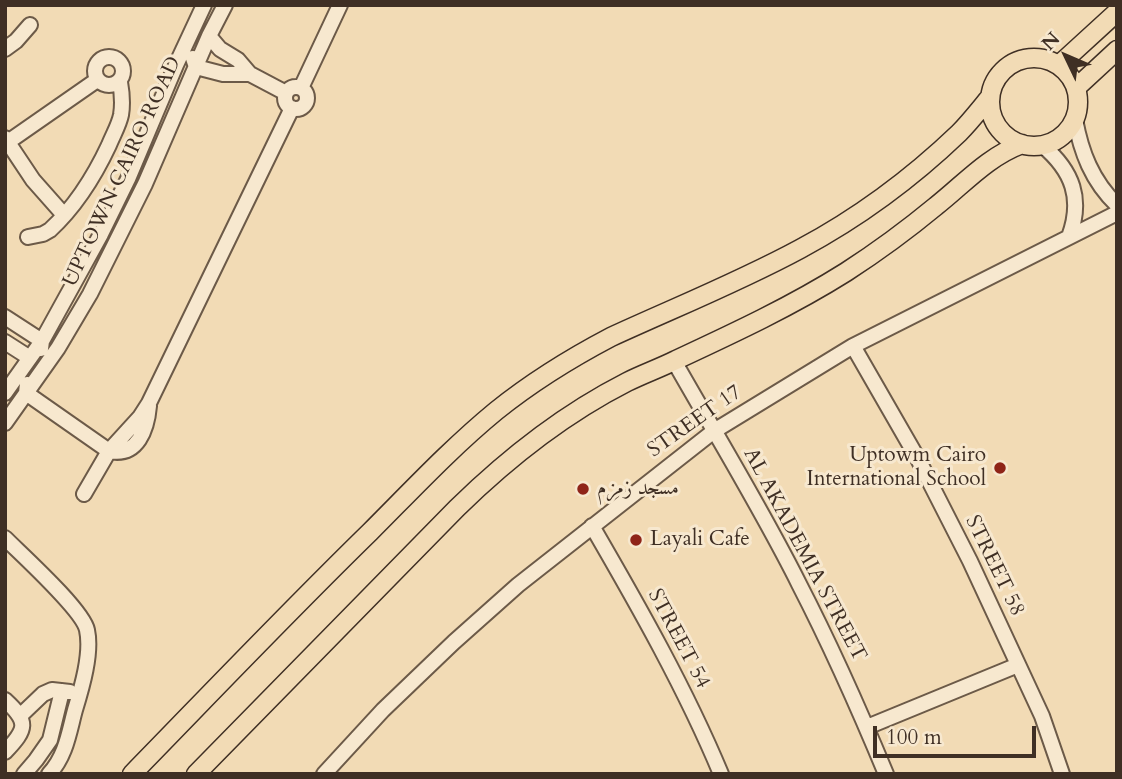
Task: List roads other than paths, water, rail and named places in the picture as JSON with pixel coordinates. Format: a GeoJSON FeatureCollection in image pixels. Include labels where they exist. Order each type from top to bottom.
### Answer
{"type":"FeatureCollection","features":[{"type":"Feature","properties":{"kind":"main road"},"geometry":{"type":"LineString","coordinates":[[1059,65],[1117,12]]}},
{"type":"Feature","properties":{"kind":"main road"},"geometry":{"type":"LineString","coordinates":[[1076,88],[1117,50]]}},
{"type":"Feature","properties":{"kind":"main road"},"geometry":{"type":"LineString","coordinates":[[132,774],[456,447],[497,410],[541,378],[587,349],[772,264],[854,217],[930,160],[961,131],[990,97],[997,78],[1011,64],[1040,58],[1059,65],[1070,75],[1076,88],[1078,109],[1067,131],[1056,140],[1042,145],[1021,144],[1007,138],[997,126],[991,112],[990,97]]}},
{"type":"Feature","properties":{"kind":"main road"},"geometry":{"type":"LineString","coordinates":[[196,774],[457,508],[495,472],[536,439],[580,409],[628,382],[782,309],[847,271],[925,215],[988,162],[1021,144]]}},
{"type":"Feature","properties":{"kind":"street","name":"UPTOWN CAIRO ROAD"},"geometry":{"type":"LineString","coordinates":[[5,393],[42,341],[101,234],[204,5]]}},
{"type":"Feature","properties":{"kind":"street"},"geometry":{"type":"LineString","coordinates":[[209,5],[193,50],[196,67],[223,74],[250,75],[286,93]]}},
{"type":"Feature","properties":{"kind":"street","name":"UPTOWN CAIRO ROAD"},"geometry":{"type":"LineString","coordinates":[[5,423],[58,348],[90,294],[145,184],[225,5]]}},
{"type":"Feature","properties":{"kind":"street"},"geometry":{"type":"LineString","coordinates":[[301,88],[340,5]]}},
{"type":"Feature","properties":{"kind":"street"},"geometry":{"type":"LineString","coordinates":[[5,50],[30,25]]}},
{"type":"Feature","properties":{"kind":"street"},"geometry":{"type":"LineString","coordinates":[[209,36],[220,48],[238,60],[250,75]]}},
{"type":"Feature","properties":{"kind":"street"},"geometry":{"type":"LineString","coordinates":[[28,237],[50,230],[89,184],[118,125],[122,104],[120,82],[124,68],[118,60],[108,57],[99,61],[96,65],[97,80],[110,86],[120,82]]}},
{"type":"Feature","properties":{"kind":"street"},"geometry":{"type":"LineString","coordinates":[[64,215],[38,186],[6,141],[97,80]]}},
{"type":"Feature","properties":{"kind":"street"},"geometry":{"type":"LineString","coordinates":[[293,88],[301,88],[307,94],[306,103],[300,108],[292,108],[286,102],[286,93],[293,88]]}},
{"type":"Feature","properties":{"kind":"street"},"geometry":{"type":"LineString","coordinates":[[5,317],[42,341],[40,355],[26,393],[109,451],[116,452],[134,444],[143,435],[148,422],[149,403],[292,108]]}},
{"type":"Feature","properties":{"kind":"street"},"geometry":{"type":"LineString","coordinates":[[1075,119],[1086,163],[1117,205]]}},
{"type":"Feature","properties":{"kind":"street"},"geometry":{"type":"LineString","coordinates":[[1042,145],[1061,163],[1073,186],[1076,212],[1069,237]]}},
{"type":"Feature","properties":{"kind":"street","name":"STREET 17"},"geometry":{"type":"LineString","coordinates":[[324,774],[383,710],[454,642],[519,585],[714,431],[853,346],[1117,213]]}},
{"type":"Feature","properties":{"kind":"street"},"geometry":{"type":"LineString","coordinates":[[5,342],[30,358]]}},
{"type":"Feature","properties":{"kind":"street","name":"STREET 58"},"geometry":{"type":"LineString","coordinates":[[853,346],[918,459],[970,561],[1042,716],[1062,774]]}},
{"type":"Feature","properties":{"kind":"street","name":"AL AKADEMIA STREET"},"geometry":{"type":"LineString","coordinates":[[674,361],[799,583],[834,654],[886,774]]}},
{"type":"Feature","properties":{"kind":"street"},"geometry":{"type":"LineString","coordinates":[[84,494],[109,451]]}},
{"type":"Feature","properties":{"kind":"street","name":"STREET 54"},"geometry":{"type":"LineString","coordinates":[[592,526],[642,613],[721,774]]}},
{"type":"Feature","properties":{"kind":"street"},"geometry":{"type":"LineString","coordinates":[[5,538],[77,611],[87,626],[89,643],[80,694],[65,748],[50,774]]}},
{"type":"Feature","properties":{"kind":"street"},"geometry":{"type":"LineString","coordinates":[[867,727],[1018,665]]}},
{"type":"Feature","properties":{"kind":"street"},"geometry":{"type":"LineString","coordinates":[[21,715],[43,694],[52,690],[80,694]]}},
{"type":"Feature","properties":{"kind":"street"},"geometry":{"type":"LineString","coordinates":[[24,774],[50,740],[62,691]]}},
{"type":"Feature","properties":{"kind":"street"},"geometry":{"type":"LineString","coordinates":[[5,700],[21,715],[22,726],[20,737],[5,752]]}},
{"type":"Feature","properties":{"kind":"place","name":"Uptowm Cairo International School"},"geometry":{"type":"Point","coordinates":[1000,468]}},
{"type":"Feature","properties":{"kind":"place","name":"مسجد زمزم"},"geometry":{"type":"Point","coordinates":[583,489]}},
{"type":"Feature","properties":{"kind":"place","name":"Layali Cafe"},"geometry":{"type":"Point","coordinates":[636,540]}}]}
